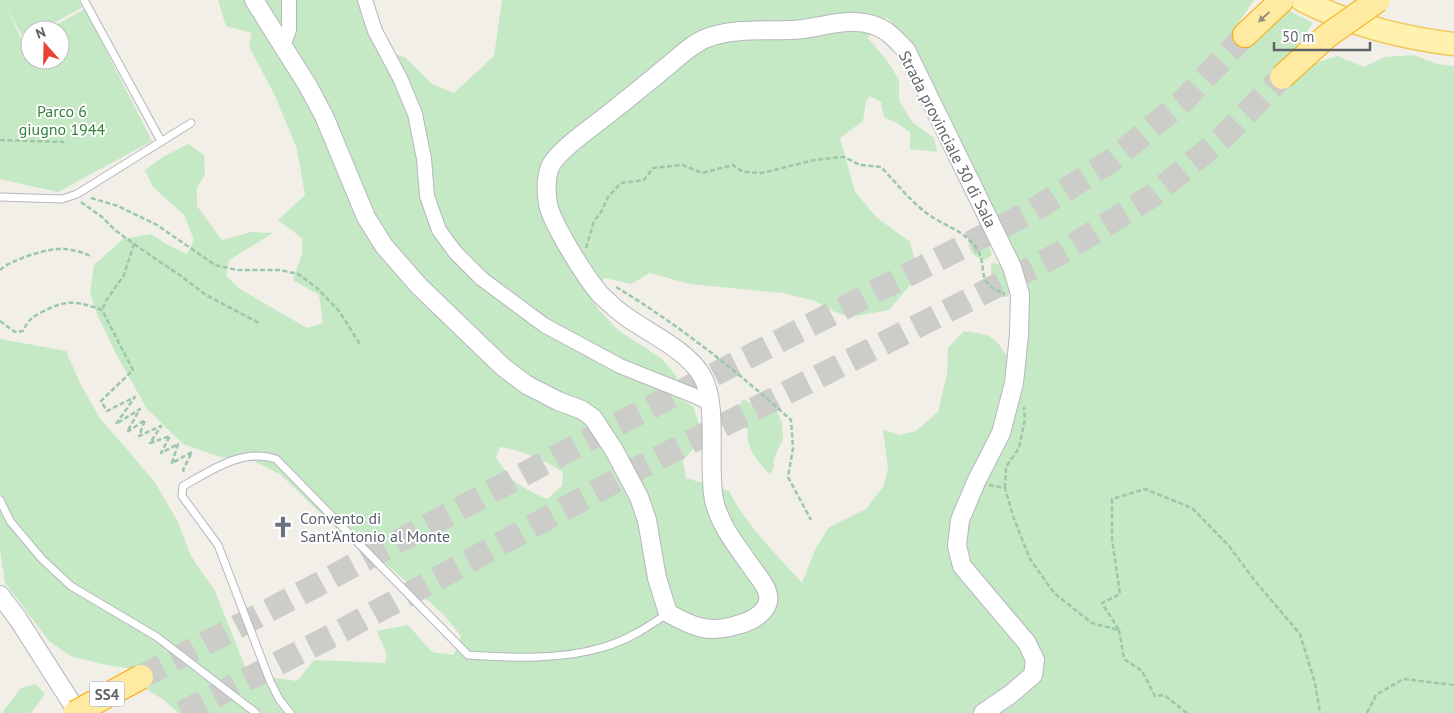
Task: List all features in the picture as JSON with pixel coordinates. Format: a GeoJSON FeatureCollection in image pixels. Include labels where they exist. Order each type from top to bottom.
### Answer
{"type":"FeatureCollection","features":[{"type":"Feature","properties":{"kind":"highway"},"geometry":{"type":"LineString","coordinates":[[1245,35],[1282,0]]}},
{"type":"Feature","properties":{"kind":"highway"},"geometry":{"type":"LineString","coordinates":[[1282,77],[1327,36],[1378,0]]}},
{"type":"Feature","properties":{"kind":"highway","name":"SS4"},"geometry":{"type":"LineString","coordinates":[[77,713],[141,677]]}},
{"type":"Feature","properties":{"kind":"main road"},"geometry":{"type":"LineString","coordinates":[[1302,0],[1323,11],[1354,23],[1454,44]]}},
{"type":"Feature","properties":{"kind":"street"},"geometry":{"type":"LineString","coordinates":[[254,0],[308,86],[324,116],[366,218],[384,246],[419,286],[503,366],[527,385],[582,410],[593,418],[614,450],[639,497],[647,520],[657,578],[668,613]]}},
{"type":"Feature","properties":{"kind":"street"},"geometry":{"type":"LineString","coordinates":[[283,46],[289,30],[289,0]]}},
{"type":"Feature","properties":{"kind":"street"},"geometry":{"type":"LineString","coordinates":[[365,0],[375,31],[400,78],[415,114],[424,159],[427,196],[439,230],[455,252],[482,279],[544,325],[620,366],[711,404]]}},
{"type":"Feature","properties":{"kind":"street","name":"Strada provinciale 30 di Sala"},"geometry":{"type":"LineString","coordinates":[[668,613],[702,629],[721,630],[745,623],[760,614],[767,605],[768,595],[764,585],[719,516],[711,482],[711,404],[702,376],[684,356],[612,305],[589,280],[557,225],[548,205],[547,190],[550,166],[586,131],[612,112],[690,47],[707,38],[736,32],[796,30],[860,21],[875,24],[888,32],[906,50],[1012,267],[1020,294],[1019,335],[1012,392],[1001,433],[976,482],[960,520],[957,546],[962,566],[1027,643],[1035,660],[1032,675],[1011,694],[983,713]]}},
{"type":"Feature","properties":{"kind":"street"},"geometry":{"type":"LineString","coordinates":[[0,595],[18,619],[77,713]]}},
{"type":"Feature","properties":{"kind":"lane"},"geometry":{"type":"LineString","coordinates":[[84,0],[161,141]]}},
{"type":"Feature","properties":{"kind":"lane"},"geometry":{"type":"LineString","coordinates":[[0,197],[62,199],[77,194],[191,123]]}},
{"type":"Feature","properties":{"kind":"lane"},"geometry":{"type":"LineString","coordinates":[[290,713],[279,699],[270,681],[218,545],[182,496],[183,486],[229,461],[244,457],[265,455],[276,459],[468,655],[507,657],[578,653],[605,647],[645,629],[668,613]]}},
{"type":"Feature","properties":{"kind":"lane"},"geometry":{"type":"LineString","coordinates":[[0,500],[10,521],[42,559],[71,586],[157,637],[256,713]]}},
{"type":"Feature","properties":{"kind":"path"},"geometry":{"type":"LineString","coordinates":[[0,140],[64,142]]}},
{"type":"Feature","properties":{"kind":"path"},"geometry":{"type":"LineString","coordinates":[[581,266],[594,221],[601,212],[608,197],[621,183],[644,180],[653,168],[683,165],[702,173],[733,165],[743,172],[762,173],[814,160],[844,157],[860,165],[881,167],[924,212],[960,232],[977,249],[984,278],[996,290],[1007,295],[1020,310]]}},
{"type":"Feature","properties":{"kind":"path"},"geometry":{"type":"LineString","coordinates":[[77,194],[118,206],[157,225],[216,266],[237,270],[280,270],[298,274],[318,288],[339,311],[360,344]]}},
{"type":"Feature","properties":{"kind":"path"},"geometry":{"type":"LineString","coordinates":[[62,199],[83,202],[134,244],[206,295],[259,323]]}},
{"type":"Feature","properties":{"kind":"path"},"geometry":{"type":"LineString","coordinates":[[102,310],[106,300],[124,275],[134,244]]}},
{"type":"Feature","properties":{"kind":"path"},"geometry":{"type":"LineString","coordinates":[[0,270],[2,267],[19,259],[40,252],[62,248],[92,256]]}},
{"type":"Feature","properties":{"kind":"path"},"geometry":{"type":"LineString","coordinates":[[0,321],[15,332],[23,331],[29,319],[57,304],[66,302],[102,310],[134,370],[101,401],[107,411],[135,397],[116,424],[140,409],[127,432],[144,420],[139,436],[161,426],[150,443],[170,436],[161,453],[178,444],[172,463],[192,452],[183,470],[191,482]]}},
{"type":"Feature","properties":{"kind":"path"},"geometry":{"type":"LineString","coordinates":[[976,482],[1005,488],[1014,519],[1030,559],[1054,593],[1092,623],[1119,630]]}},
{"type":"Feature","properties":{"kind":"path"},"geometry":{"type":"LineString","coordinates":[[1187,713],[1164,695],[1155,696],[1142,671],[1124,659],[1119,630],[1102,603],[1120,594],[1112,539],[1112,500],[1145,489],[1192,508],[1229,546],[1255,581],[1300,634],[1315,683],[1320,713]]}},
{"type":"Feature","properties":{"kind":"path"},"geometry":{"type":"LineString","coordinates":[[1367,713],[1376,695],[1402,679],[1454,685]]}},
{"type":"Feature","properties":{"kind":"green space","name":"Parco 6 giugno 1944"},"geometry":{"type":"Polygon","coordinates":[[[0,0],[78,0],[83,7],[59,20],[20,20],[20,32],[5,5],[20,36],[20,70],[70,70],[70,20],[65,20],[85,9],[152,141],[58,192],[0,179],[0,0]]]}},
{"type":"Feature","properties":{"kind":"green space"},"geometry":{"type":"Polygon","coordinates":[[[218,0],[359,0],[367,31],[377,49],[405,57],[432,84],[454,93],[494,56],[502,0],[1254,0],[1233,31],[1249,48],[1282,7],[1313,23],[1279,71],[1298,69],[1337,56],[1364,67],[1385,57],[1414,55],[1437,64],[1454,66],[1454,713],[178,713],[164,700],[149,691],[133,669],[70,656],[49,641],[5,583],[0,548],[0,339],[66,351],[80,383],[99,417],[154,481],[177,520],[191,556],[215,591],[248,674],[297,681],[314,660],[385,663],[387,655],[377,631],[408,625],[432,652],[454,655],[461,636],[444,615],[376,555],[341,533],[281,475],[254,461],[220,457],[183,444],[147,409],[116,354],[97,314],[90,293],[94,265],[123,239],[151,234],[187,254],[194,240],[184,215],[153,187],[145,170],[163,157],[188,144],[204,155],[205,174],[197,188],[197,206],[220,238],[223,240],[251,232],[273,233],[229,260],[226,276],[240,289],[307,328],[323,323],[319,295],[293,280],[302,254],[302,238],[278,220],[305,195],[297,149],[276,98],[249,46],[252,33],[226,26],[218,0]],[[887,18],[877,21],[868,38],[888,62],[899,80],[899,100],[912,122],[934,138],[937,152],[910,149],[910,132],[884,117],[881,102],[870,96],[866,101],[863,121],[840,138],[855,192],[876,217],[910,242],[916,264],[911,284],[889,310],[850,317],[835,312],[815,301],[783,293],[690,284],[650,273],[631,284],[606,278],[585,287],[598,309],[618,330],[662,359],[677,377],[667,392],[693,406],[701,429],[697,444],[683,461],[686,478],[729,491],[753,528],[802,583],[815,550],[829,527],[866,509],[883,487],[888,469],[883,430],[900,435],[916,431],[938,412],[947,374],[948,348],[964,331],[989,336],[1006,355],[1020,354],[1021,298],[954,130],[921,58],[903,33],[887,18]],[[500,447],[496,457],[506,473],[517,483],[547,499],[562,486],[563,472],[533,456],[500,447]]]}},
{"type":"Feature","properties":{"kind":"green space"},"geometry":{"type":"Polygon","coordinates":[[[969,231],[981,232],[987,240],[992,255],[985,260],[972,253],[968,241],[969,231]]]}},
{"type":"Feature","properties":{"kind":"green space"},"geometry":{"type":"Polygon","coordinates":[[[991,263],[999,264],[1006,277],[1010,293],[1007,297],[998,294],[995,290],[991,263]]]}},
{"type":"Feature","properties":{"kind":"green space"},"geometry":{"type":"Polygon","coordinates":[[[743,399],[758,407],[776,409],[782,423],[783,439],[773,461],[774,466],[770,475],[750,448],[748,430],[733,416],[743,399]]]}},
{"type":"Feature","properties":{"kind":"green space"},"geometry":{"type":"Polygon","coordinates":[[[36,684],[45,694],[31,713],[2,713],[21,688],[36,684]]]}},
{"type":"Feature","properties":{"kind":"tunnel"},"geometry":{"type":"LineString","coordinates":[[141,677],[610,428],[1034,210],[1114,159],[1184,100],[1245,35]]}},
{"type":"Feature","properties":{"kind":"tunnel"},"geometry":{"type":"LineString","coordinates":[[182,713],[343,630],[641,467],[1059,254],[1152,196],[1221,139],[1282,77]]}},
{"type":"Feature","properties":{"kind":"place","name":"Convento di Sant'Antonio al Monte"},"geometry":{"type":"Point","coordinates":[283,527]}}]}
